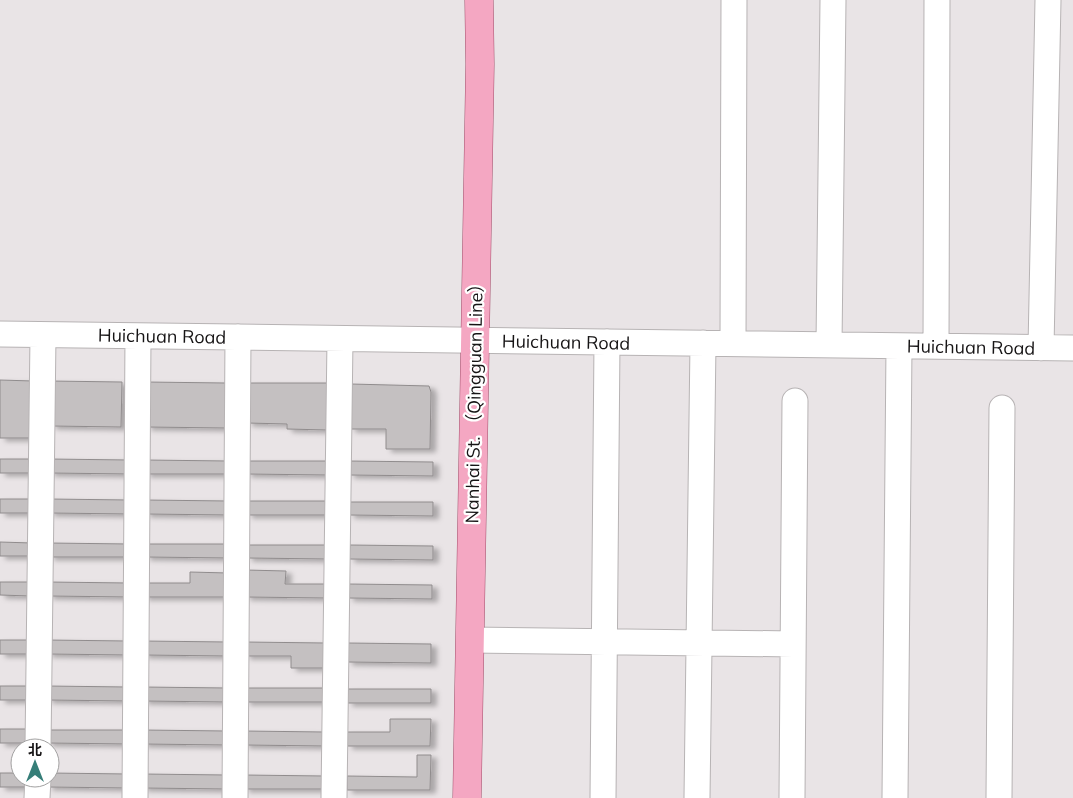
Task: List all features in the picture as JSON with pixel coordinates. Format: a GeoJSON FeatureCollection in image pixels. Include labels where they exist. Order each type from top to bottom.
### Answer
{"type":"FeatureCollection","features":[{"type":"Feature","properties":{"kind":"main road","name":"Nanhai St. （Qingguan Line）"},"geometry":{"type":"LineString","coordinates":[[467,798],[479,0]]}},
{"type":"Feature","properties":{"kind":"street"},"geometry":{"type":"LineString","coordinates":[[733,344],[734,0]]}},
{"type":"Feature","properties":{"kind":"street"},"geometry":{"type":"LineString","coordinates":[[829,345],[833,0]]}},
{"type":"Feature","properties":{"kind":"street"},"geometry":{"type":"LineString","coordinates":[[936,346],[937,0]]}},
{"type":"Feature","properties":{"kind":"street"},"geometry":{"type":"LineString","coordinates":[[1042,348],[1048,0]]}},
{"type":"Feature","properties":{"kind":"street","name":"Huichuan Road"},"geometry":{"type":"LineString","coordinates":[[0,334],[1073,348]]}},
{"type":"Feature","properties":{"kind":"street"},"geometry":{"type":"LineString","coordinates":[[38,738],[43,335]]}},
{"type":"Feature","properties":{"kind":"street"},"geometry":{"type":"LineString","coordinates":[[135,798],[138,336]]}},
{"type":"Feature","properties":{"kind":"street"},"geometry":{"type":"LineString","coordinates":[[235,798],[238,337]]}},
{"type":"Feature","properties":{"kind":"street"},"geometry":{"type":"LineString","coordinates":[[334,798],[340,339]]}},
{"type":"Feature","properties":{"kind":"street"},"geometry":{"type":"LineString","coordinates":[[602,798],[607,342]]}},
{"type":"Feature","properties":{"kind":"street"},"geometry":{"type":"LineString","coordinates":[[697,798],[703,343]]}},
{"type":"Feature","properties":{"kind":"street"},"geometry":{"type":"LineString","coordinates":[[895,798],[899,346]]}},
{"type":"Feature","properties":{"kind":"street"},"geometry":{"type":"LineString","coordinates":[[792,798],[794,402]]}},
{"type":"Feature","properties":{"kind":"street"},"geometry":{"type":"LineString","coordinates":[[999,798],[1002,408]]}},
{"type":"Feature","properties":{"kind":"street"},"geometry":{"type":"LineString","coordinates":[[470,640],[793,644]]}},
{"type":"Feature","properties":{"kind":"building"},"geometry":{"type":"Polygon","coordinates":[[[0,380],[33,381],[33,438],[0,438],[0,380]]]}},
{"type":"Feature","properties":{"kind":"building"},"geometry":{"type":"Polygon","coordinates":[[[51,381],[122,382],[121,427],[51,426],[51,381]]]}},
{"type":"Feature","properties":{"kind":"building"},"geometry":{"type":"Polygon","coordinates":[[[146,382],[226,383],[226,428],[146,427],[146,382]]]}},
{"type":"Feature","properties":{"kind":"building"},"geometry":{"type":"Polygon","coordinates":[[[248,383],[327,383],[327,430],[287,429],[287,424],[247,423],[248,383]]]}},
{"type":"Feature","properties":{"kind":"building"},"geometry":{"type":"Polygon","coordinates":[[[351,384],[429,386],[431,392],[430,449],[386,449],[386,429],[350,429],[351,384]]]}},
{"type":"Feature","properties":{"kind":"building"},"geometry":{"type":"Polygon","coordinates":[[[0,459],[31,459],[31,473],[0,473],[0,459]]]}},
{"type":"Feature","properties":{"kind":"building"},"geometry":{"type":"Polygon","coordinates":[[[49,459],[130,460],[130,474],[49,473],[49,459]]]}},
{"type":"Feature","properties":{"kind":"building"},"geometry":{"type":"Polygon","coordinates":[[[145,460],[229,461],[229,474],[145,474],[145,460]]]}},
{"type":"Feature","properties":{"kind":"building"},"geometry":{"type":"Polygon","coordinates":[[[247,461],[328,461],[327,475],[246,474],[247,461]]]}},
{"type":"Feature","properties":{"kind":"building"},"geometry":{"type":"Polygon","coordinates":[[[349,461],[433,462],[433,476],[349,475],[349,461]]]}},
{"type":"Feature","properties":{"kind":"building"},"geometry":{"type":"Polygon","coordinates":[[[0,499],[31,499],[31,513],[0,513],[0,499]]]}},
{"type":"Feature","properties":{"kind":"building"},"geometry":{"type":"Polygon","coordinates":[[[49,499],[130,500],[130,514],[49,513],[49,499]]]}},
{"type":"Feature","properties":{"kind":"building"},"geometry":{"type":"Polygon","coordinates":[[[145,500],[229,501],[229,515],[145,514],[145,500]]]}},
{"type":"Feature","properties":{"kind":"building"},"geometry":{"type":"Polygon","coordinates":[[[247,501],[328,501],[328,515],[247,515],[247,501]]]}},
{"type":"Feature","properties":{"kind":"building"},"geometry":{"type":"Polygon","coordinates":[[[349,502],[433,502],[433,516],[349,515],[349,502]]]}},
{"type":"Feature","properties":{"kind":"building"},"geometry":{"type":"Polygon","coordinates":[[[0,542],[32,543],[32,556],[0,556],[0,542]]]}},
{"type":"Feature","properties":{"kind":"building"},"geometry":{"type":"Polygon","coordinates":[[[49,543],[130,544],[130,557],[49,557],[49,543]]]}},
{"type":"Feature","properties":{"kind":"building"},"geometry":{"type":"Polygon","coordinates":[[[145,544],[230,544],[229,558],[145,557],[145,544]]]}},
{"type":"Feature","properties":{"kind":"building"},"geometry":{"type":"Polygon","coordinates":[[[247,545],[328,545],[328,559],[247,558],[247,545]]]}},
{"type":"Feature","properties":{"kind":"building"},"geometry":{"type":"Polygon","coordinates":[[[350,545],[433,546],[433,560],[349,559],[350,545]]]}},
{"type":"Feature","properties":{"kind":"building"},"geometry":{"type":"Polygon","coordinates":[[[246,570],[286,571],[285,584],[327,584],[326,598],[245,597],[246,570]]]}},
{"type":"Feature","properties":{"kind":"building"},"geometry":{"type":"Polygon","coordinates":[[[190,572],[228,573],[228,597],[143,597],[144,583],[190,583],[190,572]]]}},
{"type":"Feature","properties":{"kind":"building"},"geometry":{"type":"Polygon","coordinates":[[[0,582],[30,582],[30,596],[0,595],[0,582]]]}},
{"type":"Feature","properties":{"kind":"building"},"geometry":{"type":"Polygon","coordinates":[[[48,582],[129,583],[129,597],[48,596],[48,582]]]}},
{"type":"Feature","properties":{"kind":"building"},"geometry":{"type":"Polygon","coordinates":[[[348,584],[432,585],[432,599],[348,598],[348,584]]]}},
{"type":"Feature","properties":{"kind":"building"},"geometry":{"type":"Polygon","coordinates":[[[0,640],[30,640],[30,654],[0,654],[0,640]]]}},
{"type":"Feature","properties":{"kind":"building"},"geometry":{"type":"Polygon","coordinates":[[[47,640],[128,641],[128,655],[47,654],[47,640]]]}},
{"type":"Feature","properties":{"kind":"building"},"geometry":{"type":"Polygon","coordinates":[[[143,641],[228,642],[227,656],[143,655],[143,641]]]}},
{"type":"Feature","properties":{"kind":"building"},"geometry":{"type":"Polygon","coordinates":[[[245,642],[326,643],[326,668],[291,668],[291,656],[245,656],[245,642]]]}},
{"type":"Feature","properties":{"kind":"building"},"geometry":{"type":"Polygon","coordinates":[[[348,643],[431,644],[431,663],[347,662],[348,643]]]}},
{"type":"Feature","properties":{"kind":"building"},"geometry":{"type":"Polygon","coordinates":[[[0,686],[30,686],[30,700],[0,700],[0,686]]]}},
{"type":"Feature","properties":{"kind":"building"},"geometry":{"type":"Polygon","coordinates":[[[47,686],[128,687],[128,701],[47,700],[47,686]]]}},
{"type":"Feature","properties":{"kind":"building"},"geometry":{"type":"Polygon","coordinates":[[[143,687],[228,688],[227,702],[143,701],[143,687]]]}},
{"type":"Feature","properties":{"kind":"building"},"geometry":{"type":"Polygon","coordinates":[[[245,688],[326,688],[326,702],[245,702],[245,688]]]}},
{"type":"Feature","properties":{"kind":"building"},"geometry":{"type":"Polygon","coordinates":[[[348,689],[431,689],[431,703],[347,703],[348,689]]]}},
{"type":"Feature","properties":{"kind":"building"},"geometry":{"type":"Polygon","coordinates":[[[390,719],[431,719],[430,746],[347,746],[347,732],[390,732],[390,719]]]}},
{"type":"Feature","properties":{"kind":"building"},"geometry":{"type":"Polygon","coordinates":[[[0,729],[29,729],[29,738],[10,738],[10,743],[0,743],[0,729]]]}},
{"type":"Feature","properties":{"kind":"building"},"geometry":{"type":"Polygon","coordinates":[[[47,730],[128,730],[128,744],[60,743],[60,738],[47,738],[47,730]]]}},
{"type":"Feature","properties":{"kind":"building"},"geometry":{"type":"Polygon","coordinates":[[[143,730],[227,731],[227,745],[142,744],[143,730]]]}},
{"type":"Feature","properties":{"kind":"building"},"geometry":{"type":"Polygon","coordinates":[[[244,731],[325,732],[325,746],[244,745],[244,731]]]}},
{"type":"Feature","properties":{"kind":"building"},"geometry":{"type":"Polygon","coordinates":[[[417,755],[431,755],[430,790],[347,790],[347,776],[417,777],[417,755]]]}},
{"type":"Feature","properties":{"kind":"building"},"geometry":{"type":"Polygon","coordinates":[[[0,773],[10,773],[10,787],[0,787],[0,773]]]}},
{"type":"Feature","properties":{"kind":"building"},"geometry":{"type":"Polygon","coordinates":[[[60,773],[128,774],[128,788],[60,787],[60,773]]]}},
{"type":"Feature","properties":{"kind":"building"},"geometry":{"type":"Polygon","coordinates":[[[143,774],[227,775],[227,789],[142,788],[143,774]]]}},
{"type":"Feature","properties":{"kind":"building"},"geometry":{"type":"Polygon","coordinates":[[[244,775],[325,776],[325,789],[244,789],[244,775]]]}}]}
